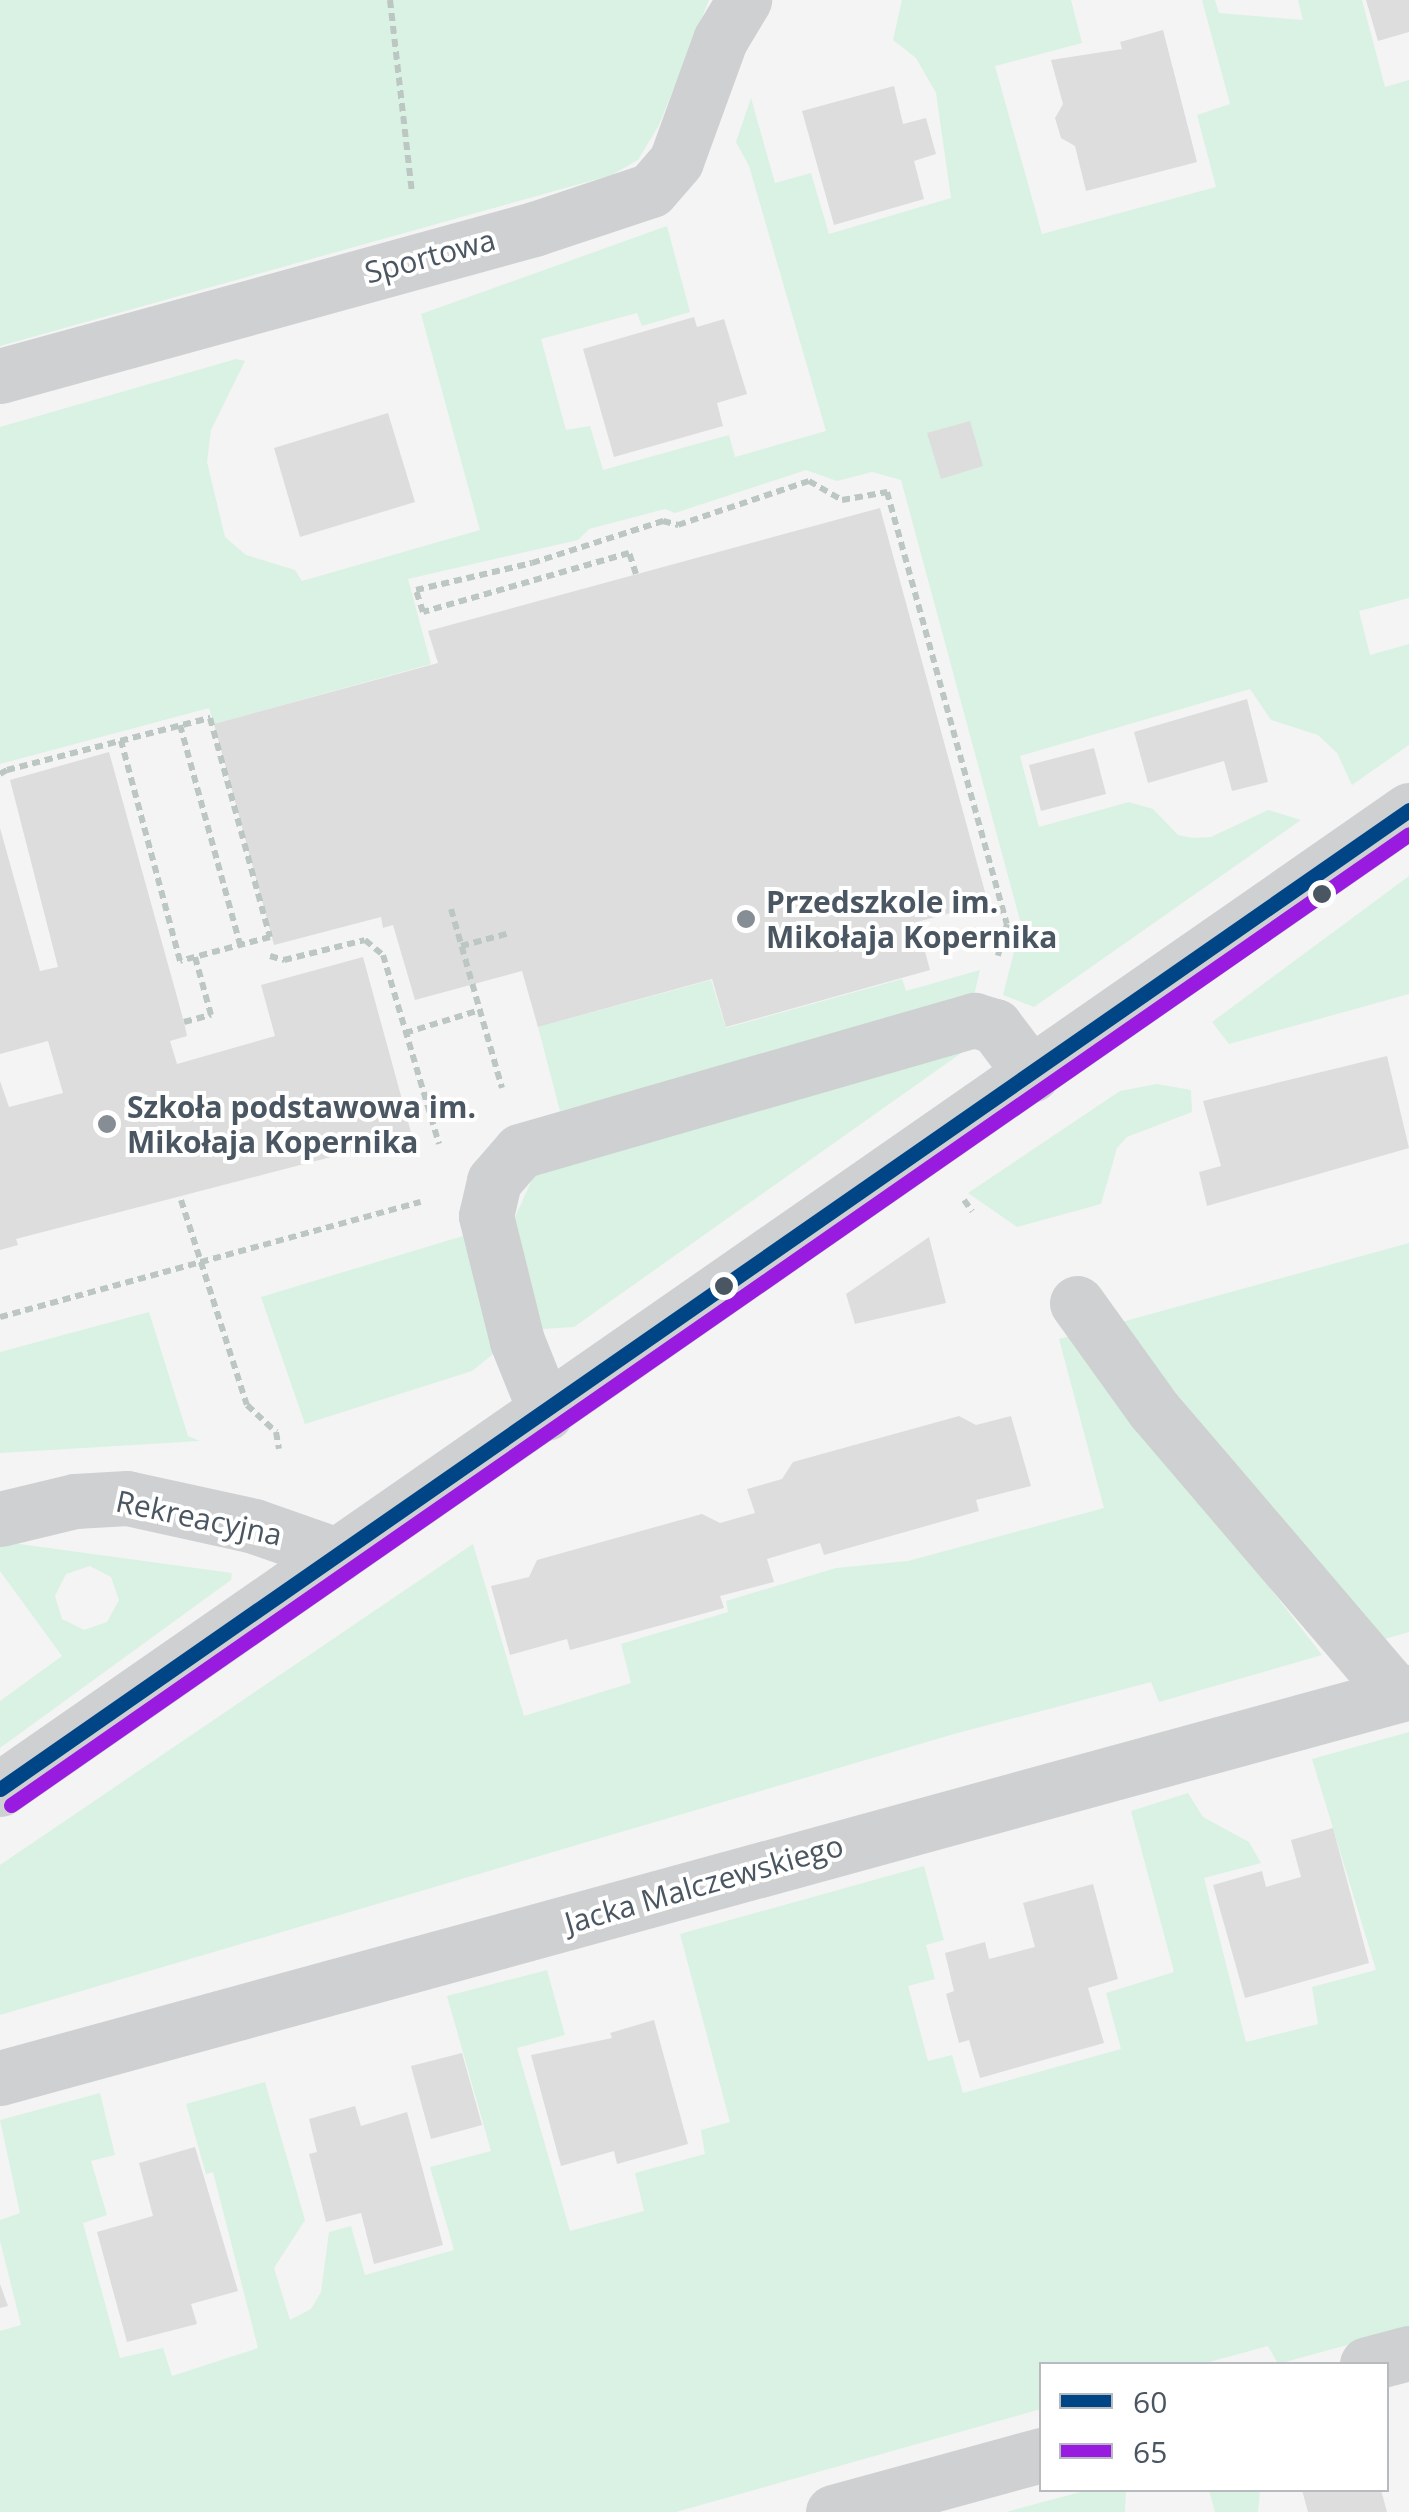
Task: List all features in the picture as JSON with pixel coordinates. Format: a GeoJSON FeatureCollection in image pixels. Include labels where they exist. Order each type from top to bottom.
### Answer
{"type":"FeatureCollection","features":[{"type":"Feature","properties":{"kind":"street","name":"Sportowa"},"geometry":{"type":"LineString","coordinates":[[0,376],[622,203],[664,180],[730,17],[744,0]]}},
{"type":"Feature","properties":{"kind":"street"},"geometry":{"type":"LineString","coordinates":[[0,1789],[1409,810]]}},
{"type":"Feature","properties":{"kind":"street"},"geometry":{"type":"LineString","coordinates":[[546,1413],[490,1252],[486,1216],[489,1175],[974,1020],[995,1026],[1032,1075]]}},
{"type":"Feature","properties":{"kind":"street"},"geometry":{"type":"LineString","coordinates":[[1078,1303],[1154,1410],[1403,1694]]}},
{"type":"Feature","properties":{"kind":"street","name":"Rekreacyjna"},"geometry":{"type":"LineString","coordinates":[[0,1519],[75,1501],[127,1498],[254,1526],[337,1554]]}},
{"type":"Feature","properties":{"kind":"street","name":"Jacka Malczewskiego"},"geometry":{"type":"LineString","coordinates":[[0,2078],[1403,1694]]}},
{"type":"Feature","properties":{"kind":"street"},"geometry":{"type":"LineString","coordinates":[[1375,2362],[1409,2353]]}},
{"type":"Feature","properties":{"kind":"street"},"geometry":{"type":"LineString","coordinates":[[833,2512],[1039,2455]]}},
{"type":"Feature","properties":{"kind":"path"},"geometry":{"type":"LineString","coordinates":[[390,0],[418,259]]}},
{"type":"Feature","properties":{"kind":"path"},"geometry":{"type":"LineString","coordinates":[[636,574],[629,554],[423,612],[416,590],[532,563],[662,520],[678,525],[809,481],[842,500],[887,492],[1007,924],[998,956]]}},
{"type":"Feature","properties":{"kind":"path"},"geometry":{"type":"LineString","coordinates":[[0,774],[180,725],[210,718],[270,936],[180,961],[122,741]]}},
{"type":"Feature","properties":{"kind":"path"},"geometry":{"type":"LineString","coordinates":[[180,725],[240,945]]}},
{"type":"Feature","properties":{"kind":"path"},"geometry":{"type":"LineString","coordinates":[[450,909],[480,1010],[489,1175]]}},
{"type":"Feature","properties":{"kind":"path"},"geometry":{"type":"LineString","coordinates":[[461,946],[510,933]]}},
{"type":"Feature","properties":{"kind":"path"},"geometry":{"type":"LineString","coordinates":[[270,956],[284,960],[365,940],[383,954],[405,1034],[489,1175]]}},
{"type":"Feature","properties":{"kind":"path"},"geometry":{"type":"LineString","coordinates":[[184,1022],[211,1014],[195,957]]}},
{"type":"Feature","properties":{"kind":"path"},"geometry":{"type":"LineString","coordinates":[[405,1034],[480,1010]]}},
{"type":"Feature","properties":{"kind":"path"},"geometry":{"type":"LineString","coordinates":[[0,1318],[201,1268],[489,1175]]}},
{"type":"Feature","properties":{"kind":"path"},"geometry":{"type":"LineString","coordinates":[[181,1200],[247,1404],[276,1432],[279,1450]]}},
{"type":"Feature","properties":{"kind":"green space"},"geometry":{"type":"Polygon","coordinates":[[[0,0],[709,0],[659,125],[638,160],[612,175],[0,346],[0,0]]]}},
{"type":"Feature","properties":{"kind":"green space"},"geometry":{"type":"Polygon","coordinates":[[[902,0],[1071,0],[1082,43],[995,66],[1042,234],[1216,187],[1197,115],[1230,104],[1202,0],[1215,0],[1219,13],[1303,20],[1298,0],[1362,0],[1385,87],[1409,80],[1409,598],[1359,611],[1370,655],[1409,644],[1409,745],[1352,785],[1337,753],[1318,735],[1271,720],[1250,689],[1020,756],[1039,827],[1129,802],[1153,809],[1178,835],[1193,838],[1211,837],[1268,810],[1301,820],[1034,1007],[1003,995],[1021,924],[901,480],[872,472],[837,481],[806,470],[675,513],[665,509],[589,529],[578,540],[408,579],[431,664],[214,724],[209,708],[0,764],[0,427],[236,359],[245,361],[211,430],[207,462],[225,537],[246,555],[295,570],[302,581],[480,530],[421,314],[667,226],[690,312],[642,326],[637,313],[541,339],[566,430],[590,426],[603,470],[729,435],[735,457],[826,431],[749,166],[736,142],[751,98],[775,183],[811,173],[829,234],[951,198],[936,93],[916,58],[893,40],[902,0]]]}},
{"type":"Feature","properties":{"kind":"green space"},"geometry":{"type":"Polygon","coordinates":[[[1409,876],[1409,994],[1229,1044],[1212,1022],[1409,876]]]}},
{"type":"Feature","properties":{"kind":"green space"},"geometry":{"type":"Polygon","coordinates":[[[980,970],[973,1000],[560,1111],[538,1027],[711,980],[726,1028],[902,979],[906,991],[980,970]]]}},
{"type":"Feature","properties":{"kind":"green space"},"geometry":{"type":"Polygon","coordinates":[[[967,1049],[574,1327],[542,1329],[515,1217],[536,1171],[967,1049]]]}},
{"type":"Feature","properties":{"kind":"green space"},"geometry":{"type":"Polygon","coordinates":[[[1157,1084],[1191,1090],[1192,1112],[1127,1137],[1117,1148],[1101,1204],[1017,1227],[968,1193],[1120,1091],[1157,1084]]]}},
{"type":"Feature","properties":{"kind":"green space"},"geometry":{"type":"Polygon","coordinates":[[[463,1236],[497,1351],[472,1371],[305,1424],[261,1297],[463,1236]]]}},
{"type":"Feature","properties":{"kind":"green space"},"geometry":{"type":"Polygon","coordinates":[[[1409,1243],[1409,1632],[1381,1640],[1118,1323],[1409,1243]]]}},
{"type":"Feature","properties":{"kind":"green space"},"geometry":{"type":"Polygon","coordinates":[[[149,1312],[188,1436],[200,1441],[0,1453],[0,1352],[149,1312]]]}},
{"type":"Feature","properties":{"kind":"green space"},"geometry":{"type":"Polygon","coordinates":[[[1074,1335],[1322,1655],[1159,1702],[1151,1682],[954,1734],[0,2015],[0,1865],[473,1544],[524,1716],[631,1683],[621,1644],[728,1612],[726,1601],[836,1568],[908,1561],[1104,1508],[1059,1339],[1074,1335]]]}},
{"type":"Feature","properties":{"kind":"green space"},"geometry":{"type":"Polygon","coordinates":[[[12,1543],[232,1573],[231,1580],[0,1748],[0,1701],[62,1656],[0,1571],[0,1547],[12,1543]],[[90,1566],[66,1574],[55,1596],[62,1619],[84,1630],[107,1622],[119,1600],[111,1577],[90,1566]]]}},
{"type":"Feature","properties":{"kind":"green space"},"geometry":{"type":"Polygon","coordinates":[[[1409,1732],[1409,2328],[1285,2362],[1277,2362],[1268,2346],[1209,2362],[1039,2362],[1039,2410],[676,2512],[0,2512],[0,2331],[21,2325],[0,2241],[0,2220],[20,2213],[0,2120],[100,2093],[115,2155],[91,2161],[107,2215],[83,2223],[120,2358],[163,2348],[172,2376],[258,2348],[213,2172],[206,2174],[186,2104],[265,2082],[305,2220],[274,2268],[290,2320],[311,2309],[321,2292],[329,2232],[351,2226],[365,2275],[454,2250],[430,2167],[491,2151],[447,1996],[547,1970],[565,2035],[517,2048],[570,2231],[644,2211],[635,2173],[705,2154],[701,2130],[730,2122],[680,1934],[924,1866],[944,1940],[926,1945],[935,1979],[908,1986],[928,2061],[952,2055],[963,2093],[1121,2049],[1106,1993],[1174,1972],[1131,1811],[1188,1793],[1203,1817],[1249,1842],[1261,1863],[1204,1878],[1246,2042],[1318,2024],[1312,1987],[1376,1970],[1312,1759],[1409,1732]]]}},
{"type":"Feature","properties":{"kind":"green space"},"geometry":{"type":"Polygon","coordinates":[[[1081,2492],[1126,2492],[1125,2512],[1006,2512],[1081,2492]]]}},
{"type":"Feature","properties":{"kind":"green space"},"geometry":{"type":"Polygon","coordinates":[[[1210,2492],[1260,2492],[1258,2512],[1215,2512],[1210,2492]]]}},
{"type":"Feature","properties":{"kind":"building"},"geometry":{"type":"Polygon","coordinates":[[[1366,0],[1409,0],[1409,32],[1378,41],[1366,0]]]}},
{"type":"Feature","properties":{"kind":"building"},"geometry":{"type":"Polygon","coordinates":[[[1163,30],[1197,162],[1086,191],[1075,146],[1061,138],[1055,118],[1063,104],[1051,60],[1122,49],[1120,42],[1163,30]]]}},
{"type":"Feature","properties":{"kind":"building"},"geometry":{"type":"Polygon","coordinates":[[[894,86],[903,124],[926,118],[936,154],[914,161],[924,199],[834,225],[802,111],[894,86]]]}},
{"type":"Feature","properties":{"kind":"building"},"geometry":{"type":"Polygon","coordinates":[[[694,317],[697,327],[724,319],[747,394],[717,403],[723,426],[614,457],[583,349],[694,317]]]}},
{"type":"Feature","properties":{"kind":"building"},"geometry":{"type":"Polygon","coordinates":[[[388,413],[415,502],[300,537],[274,448],[388,413]]]}},
{"type":"Feature","properties":{"kind":"building"},"geometry":{"type":"Polygon","coordinates":[[[970,421],[983,466],[941,479],[927,433],[970,421]]]}},
{"type":"Feature","properties":{"kind":"building"},"geometry":{"type":"Polygon","coordinates":[[[880,508],[988,903],[917,922],[930,970],[726,1027],[712,979],[538,1027],[522,971],[415,1000],[393,925],[383,928],[381,917],[274,945],[214,724],[438,663],[428,631],[880,508]]]}},
{"type":"Feature","properties":{"kind":"building"},"geometry":{"type":"Polygon","coordinates":[[[1247,699],[1268,782],[1232,791],[1224,761],[1148,783],[1134,732],[1247,699]]]}},
{"type":"Feature","properties":{"kind":"building"},"geometry":{"type":"Polygon","coordinates":[[[1094,748],[1106,794],[1041,811],[1029,765],[1094,748]]]}},
{"type":"Feature","properties":{"kind":"building"},"geometry":{"type":"Polygon","coordinates":[[[109,752],[184,1022],[187,1036],[170,1041],[177,1064],[275,1036],[261,985],[363,957],[412,1136],[16,1239],[18,1245],[0,1250],[0,1081],[9,1107],[63,1093],[48,1041],[0,1054],[0,828],[40,971],[58,967],[10,780],[109,752]]]}},
{"type":"Feature","properties":{"kind":"building"},"geometry":{"type":"Polygon","coordinates":[[[1387,1056],[1409,1148],[1207,1206],[1199,1172],[1221,1166],[1203,1101],[1387,1056]]]}},
{"type":"Feature","properties":{"kind":"building"},"geometry":{"type":"Polygon","coordinates":[[[929,1237],[946,1303],[855,1324],[846,1294],[929,1237]]]}},
{"type":"Feature","properties":{"kind":"building"},"geometry":{"type":"Polygon","coordinates":[[[959,1416],[976,1425],[1011,1416],[1031,1486],[976,1500],[979,1511],[824,1555],[820,1543],[767,1559],[774,1582],[720,1596],[724,1608],[570,1650],[567,1639],[510,1655],[491,1586],[529,1577],[537,1560],[702,1514],[720,1523],[755,1513],[747,1489],[782,1479],[793,1462],[959,1416]]]}},
{"type":"Feature","properties":{"kind":"building"},"geometry":{"type":"Polygon","coordinates":[[[1333,1828],[1369,1963],[1245,1998],[1213,1885],[1262,1871],[1266,1887],[1301,1877],[1291,1840],[1333,1828]]]}},
{"type":"Feature","properties":{"kind":"building"},"geometry":{"type":"Polygon","coordinates":[[[1093,1884],[1118,1979],[1088,1988],[1104,2043],[980,2078],[969,2040],[959,2043],[946,1994],[954,1991],[945,1953],[985,1942],[989,1959],[1035,1947],[1023,1903],[1093,1884]]]}},
{"type":"Feature","properties":{"kind":"building"},"geometry":{"type":"Polygon","coordinates":[[[654,2020],[688,2144],[617,2164],[614,2151],[561,2166],[531,2055],[612,2038],[610,2033],[654,2020]]]}},
{"type":"Feature","properties":{"kind":"building"},"geometry":{"type":"Polygon","coordinates":[[[462,2053],[482,2125],[431,2139],[411,2066],[462,2053]]]}},
{"type":"Feature","properties":{"kind":"building"},"geometry":{"type":"Polygon","coordinates":[[[355,2106],[361,2126],[407,2112],[443,2245],[374,2264],[361,2213],[326,2222],[309,2154],[317,2152],[309,2119],[355,2106]]]}},
{"type":"Feature","properties":{"kind":"building"},"geometry":{"type":"Polygon","coordinates":[[[195,2147],[238,2291],[191,2304],[197,2324],[127,2342],[97,2232],[153,2216],[139,2163],[195,2147]]]}},
{"type":"Feature","properties":{"kind":"building"},"geometry":{"type":"Polygon","coordinates":[[[0,2284],[8,2306],[0,2308],[0,2284]]]}},
{"type":"Feature","properties":{"kind":"building"},"geometry":{"type":"Polygon","coordinates":[[[1303,2492],[1382,2492],[1387,2512],[1308,2512],[1303,2492]]]}},
{"type":"Feature","properties":{"kind":"transit line","name":"60"},"geometry":{"type":"LineString","coordinates":[[0,1789],[1409,810]]}},
{"type":"Feature","properties":{"kind":"transit line","name":"65"},"geometry":{"type":"LineString","coordinates":[[11,1805],[1409,834]]}},
{"type":"Feature","properties":{"kind":"place","name":"Przedszkole im. Mikołaja Kopernika"},"geometry":{"type":"Point","coordinates":[746,919]}},
{"type":"Feature","properties":{"kind":"place","name":"Szkoła podstawowa im. Mikołaja Kopernika"},"geometry":{"type":"Point","coordinates":[107,1124]}}]}
